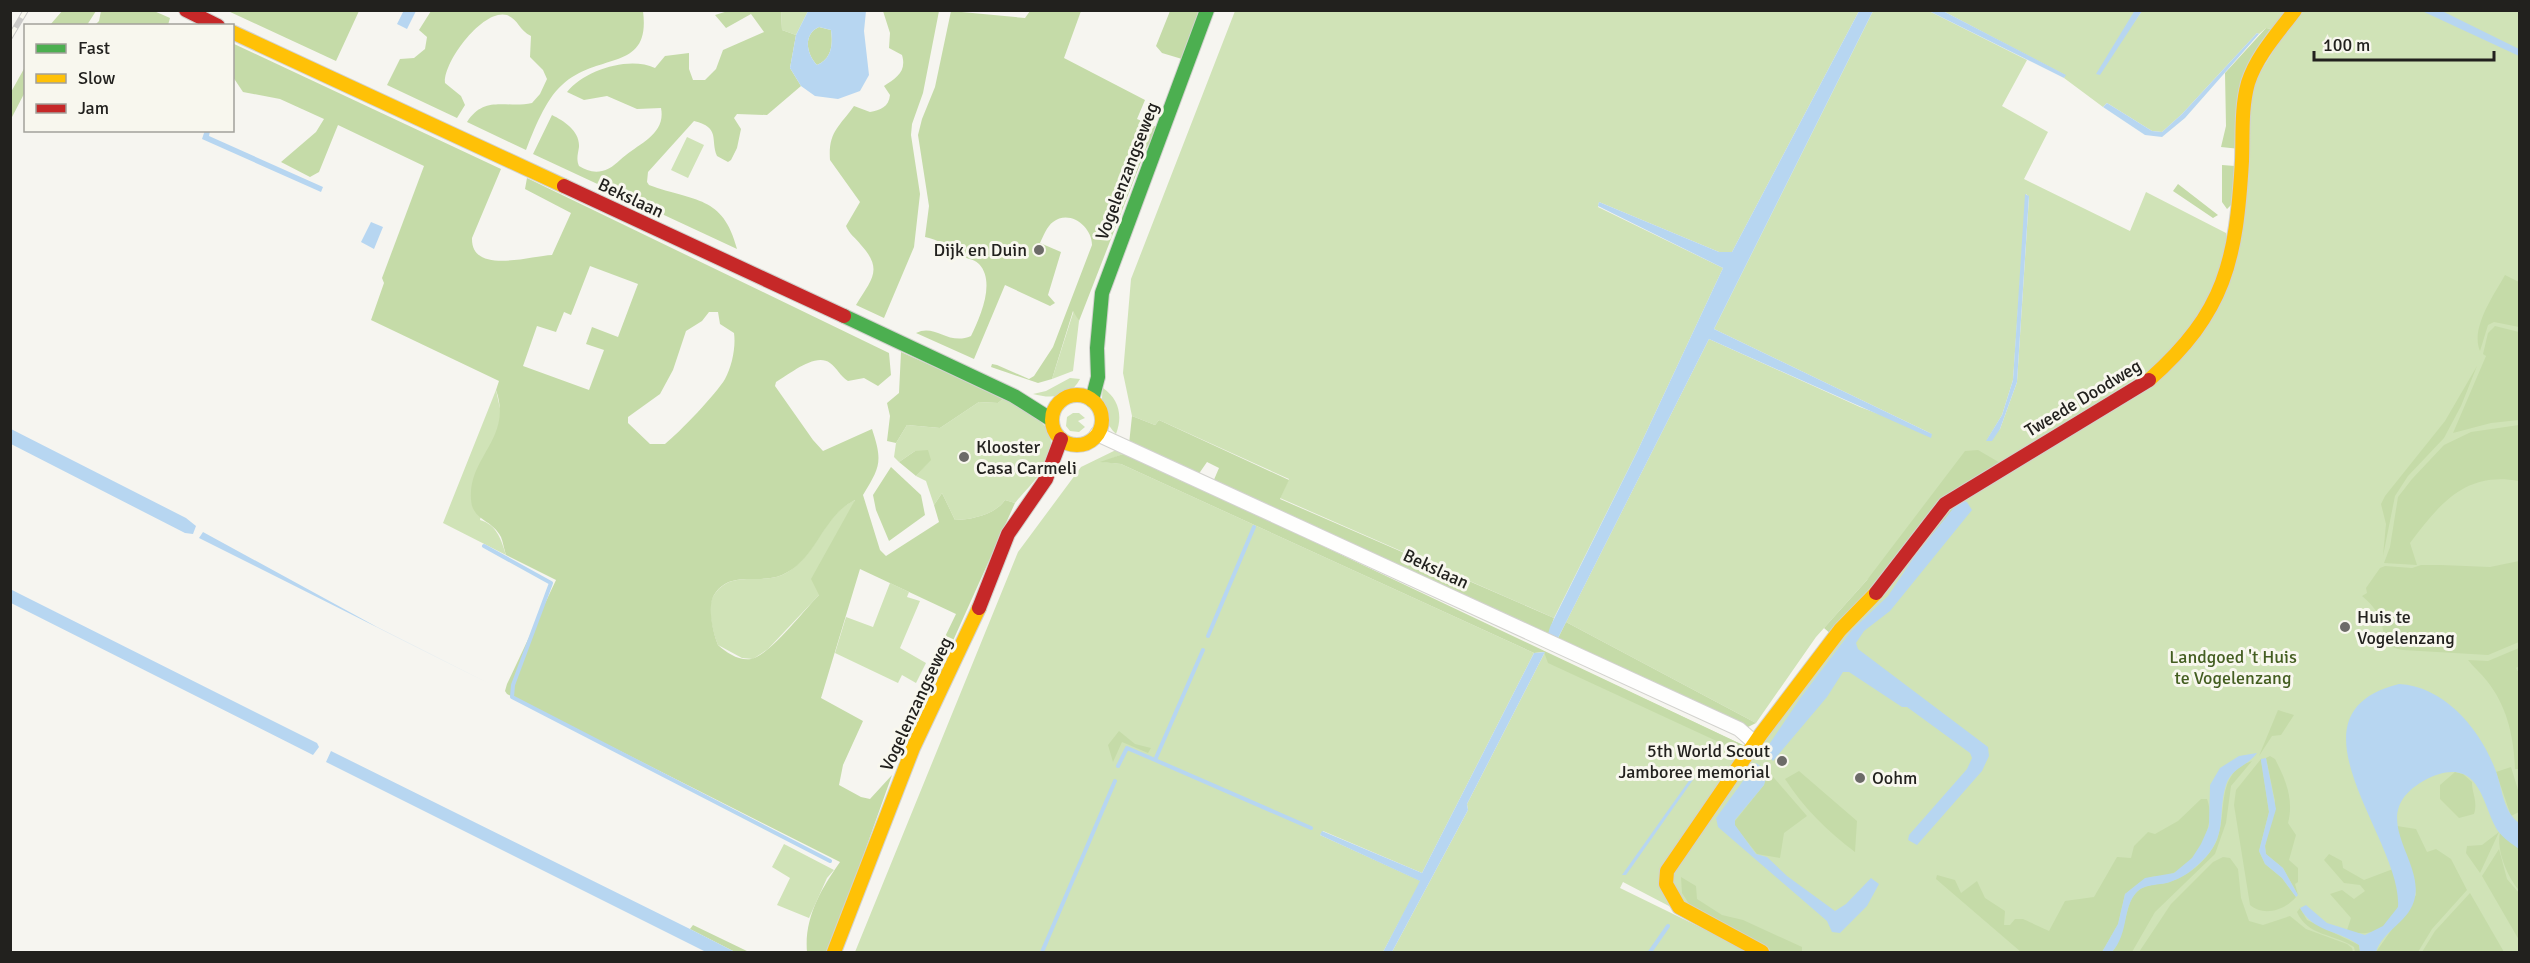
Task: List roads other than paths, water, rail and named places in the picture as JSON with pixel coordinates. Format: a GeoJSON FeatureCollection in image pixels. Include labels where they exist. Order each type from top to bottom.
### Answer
{"type":"FeatureCollection","features":[{"type":"Feature","properties":{"kind":"main road"},"geometry":{"type":"LineString","coordinates":[[186,10],[214,24]]}},
{"type":"Feature","properties":{"kind":"main road","name":"Vogelenzangseweg"},"geometry":{"type":"LineString","coordinates":[[1085,398],[1098,376],[1097,348],[1102,293],[1207,10]]}},
{"type":"Feature","properties":{"kind":"main road","name":"Tweede Doodweg"},"geometry":{"type":"LineString","coordinates":[[1762,952],[1679,907],[1666,884],[1667,871],[1755,743],[1840,630],[1870,600],[1945,504],[2146,383],[2164,369],[2206,324],[2219,299],[2231,260],[2240,196],[2245,98],[2251,75],[2295,10]]}},
{"type":"Feature","properties":{"kind":"main road","name":"Bekslaan"},"geometry":{"type":"LineString","coordinates":[[234,33],[1014,396],[1052,420]]}},
{"type":"Feature","properties":{"kind":"main road","name":"Bekslaan"},"geometry":{"type":"LineString","coordinates":[[1014,396],[1056,406]]}},
{"type":"Feature","properties":{"kind":"main road"},"geometry":{"type":"LineString","coordinates":[[1085,398],[1101,413],[1101,424],[1097,434],[1085,444],[1075,445],[1061,439],[1055,432],[1052,420],[1056,406],[1064,399],[1085,398]]}},
{"type":"Feature","properties":{"kind":"main road","name":"Vogelenzangseweg"},"geometry":{"type":"LineString","coordinates":[[834,952],[864,869],[913,748],[972,625],[1008,534],[1046,479],[1061,439]]}},
{"type":"Feature","properties":{"kind":"main road","name":"Vogelenzangseweg"},"geometry":{"type":"LineString","coordinates":[[1046,479],[1060,469],[1075,445]]}},
{"type":"Feature","properties":{"kind":"street","name":"Bekslaan"},"geometry":{"type":"LineString","coordinates":[[1097,434],[1739,729],[1755,743]]}},
{"type":"Feature","properties":{"kind":"water"},"geometry":{"type":"Polygon","coordinates":[[[404,10],[416,11],[407,29],[397,24],[404,10]]]}},
{"type":"Feature","properties":{"kind":"water"},"geometry":{"type":"Polygon","coordinates":[[[2135,10],[2142,11],[2100,75],[2096,74],[2135,10]]]}},
{"type":"Feature","properties":{"kind":"water"},"geometry":{"type":"Polygon","coordinates":[[[808,11],[866,11],[864,31],[869,75],[860,91],[838,99],[815,96],[801,86],[790,68],[796,35],[808,11]],[[819,27],[810,34],[808,39],[810,55],[817,65],[829,55],[832,41],[831,30],[819,27]]]}},
{"type":"Feature","properties":{"kind":"water"},"geometry":{"type":"Polygon","coordinates":[[[1859,11],[1873,11],[1714,329],[1932,434],[1931,438],[1709,339],[1556,642],[1547,638],[1550,627],[1637,452],[1723,268],[1598,206],[1599,202],[1719,252],[1732,252],[1859,11]]]}},
{"type":"Feature","properties":{"kind":"water"},"geometry":{"type":"Polygon","coordinates":[[[1929,11],[1943,11],[2066,75],[2064,78],[1929,11]]]}},
{"type":"Feature","properties":{"kind":"water"},"geometry":{"type":"Polygon","coordinates":[[[2422,11],[2442,11],[2519,49],[2519,56],[2422,11]]]}},
{"type":"Feature","properties":{"kind":"water"},"geometry":{"type":"Polygon","coordinates":[[[2257,33],[2259,34],[2185,118],[2162,137],[2145,135],[2103,107],[2107,103],[2152,131],[2162,132],[2182,114],[2257,33]]]}},
{"type":"Feature","properties":{"kind":"water"},"geometry":{"type":"Polygon","coordinates":[[[204,132],[210,132],[209,136],[323,187],[321,192],[202,139],[204,132]]]}},
{"type":"Feature","properties":{"kind":"water"},"geometry":{"type":"Polygon","coordinates":[[[2025,194],[2029,196],[2017,382],[2000,429],[1992,441],[1986,441],[2002,415],[2013,380],[2025,194]]]}},
{"type":"Feature","properties":{"kind":"water"},"geometry":{"type":"Polygon","coordinates":[[[371,222],[383,227],[374,249],[361,242],[371,222]]]}},
{"type":"Feature","properties":{"kind":"water"},"geometry":{"type":"Polygon","coordinates":[[[11,429],[186,518],[196,526],[193,534],[185,533],[11,444],[11,429]]]}},
{"type":"Feature","properties":{"kind":"water"},"geometry":{"type":"Polygon","coordinates":[[[1960,500],[1967,502],[1972,510],[1890,611],[1864,631],[1856,643],[1858,649],[1988,747],[1989,756],[1982,771],[1917,845],[1908,840],[1909,835],[1967,769],[1972,758],[1970,753],[1907,707],[1902,707],[1849,672],[1843,672],[1827,697],[1773,761],[1768,754],[1768,746],[1801,697],[1852,630],[1888,596],[1914,557],[1960,500]]]}},
{"type":"Feature","properties":{"kind":"water"},"geometry":{"type":"Polygon","coordinates":[[[203,532],[377,627],[494,686],[199,538],[203,532]]]}},
{"type":"Feature","properties":{"kind":"water"},"geometry":{"type":"Polygon","coordinates":[[[10,589],[317,743],[319,747],[313,755],[11,603],[10,589]]]}},
{"type":"Feature","properties":{"kind":"water"},"geometry":{"type":"Polygon","coordinates":[[[1545,652],[1467,804],[1468,810],[1392,952],[1383,952],[1420,881],[1320,835],[1322,831],[1422,873],[1534,653],[1545,652]]]}},
{"type":"Feature","properties":{"kind":"water"},"geometry":{"type":"Polygon","coordinates":[[[2399,684],[2431,692],[2458,712],[2470,725],[2480,739],[2498,776],[2509,812],[2519,823],[2519,849],[2498,831],[2480,791],[2470,778],[2463,774],[2449,772],[2427,779],[2408,792],[2399,806],[2397,821],[2415,882],[2415,897],[2412,905],[2403,919],[2384,938],[2376,952],[2360,952],[2359,945],[2312,922],[2300,908],[2306,905],[2327,923],[2365,935],[2383,926],[2398,907],[2395,879],[2355,782],[2347,750],[2348,722],[2364,699],[2399,684]]]}},
{"type":"Feature","properties":{"kind":"water"},"geometry":{"type":"Polygon","coordinates":[[[331,751],[735,952],[706,952],[326,762],[331,751]]]}},
{"type":"Feature","properties":{"kind":"water"},"geometry":{"type":"Polygon","coordinates":[[[2257,753],[2228,779],[2223,796],[2219,834],[2210,852],[2183,876],[2170,882],[2143,888],[2136,893],[2129,906],[2117,945],[2112,952],[2102,952],[2118,924],[2125,894],[2145,878],[2174,873],[2192,858],[2201,844],[2209,826],[2210,785],[2220,768],[2239,756],[2257,753]]]}},
{"type":"Feature","properties":{"kind":"water"},"geometry":{"type":"Polygon","coordinates":[[[2266,758],[2276,809],[2265,846],[2266,854],[2283,868],[2298,895],[2296,897],[2282,878],[2265,864],[2259,851],[2269,812],[2261,761],[2266,758]]]}},
{"type":"Feature","properties":{"kind":"water"},"geometry":{"type":"Polygon","coordinates":[[[1756,763],[1768,771],[1764,785],[1735,820],[1735,825],[1756,854],[1767,857],[1787,876],[1835,911],[1846,904],[1871,878],[1879,884],[1867,906],[1840,933],[1832,932],[1827,921],[1718,827],[1716,818],[1756,763]]]}},
{"type":"Feature","properties":{"kind":"water"},"geometry":{"type":"Polygon","coordinates":[[[1693,775],[1695,777],[1626,875],[1622,875],[1693,775]]]}},
{"type":"Feature","properties":{"kind":"waterway"},"geometry":{"type":"LineString","coordinates":[[1208,636],[1254,527]]}},
{"type":"Feature","properties":{"kind":"waterway"},"geometry":{"type":"LineString","coordinates":[[484,546],[551,583],[513,685],[512,697],[830,861]]}},
{"type":"Feature","properties":{"kind":"waterway"},"geometry":{"type":"LineString","coordinates":[[1118,766],[1127,748],[1155,760],[1203,650]]}},
{"type":"Feature","properties":{"kind":"waterway"},"geometry":{"type":"LineString","coordinates":[[1155,760],[1311,828]]}},
{"type":"Feature","properties":{"kind":"waterway"},"geometry":{"type":"LineString","coordinates":[[1042,952],[1115,781]]}},
{"type":"Feature","properties":{"kind":"waterway"},"geometry":{"type":"LineString","coordinates":[[1650,952],[1668,926]]}},
{"type":"Feature","properties":{"kind":"railway"},"geometry":{"type":"LineString","coordinates":[[10,37],[26,10]]}},
{"type":"Feature","properties":{"kind":"place","name":"Dijk en Duin"},"geometry":{"type":"Point","coordinates":[1039,250]}},
{"type":"Feature","properties":{"kind":"place","name":"Klooster Casa Carmeli"},"geometry":{"type":"Point","coordinates":[964,457]}},
{"type":"Feature","properties":{"kind":"place","name":"Huis te Vogelenzang"},"geometry":{"type":"Point","coordinates":[2345,627]}},
{"type":"Feature","properties":{"kind":"place","name":"5th World Scout Jamboree memorial"},"geometry":{"type":"Point","coordinates":[1782,761]}},
{"type":"Feature","properties":{"kind":"place","name":"Oohm"},"geometry":{"type":"Point","coordinates":[1860,778]}},
{"type":"Feature","properties":{"kind":"park label","name":"Landgoed 't Huis te Vogelenzang"},"geometry":{"type":"Point","coordinates":[2233,667]}}]}
